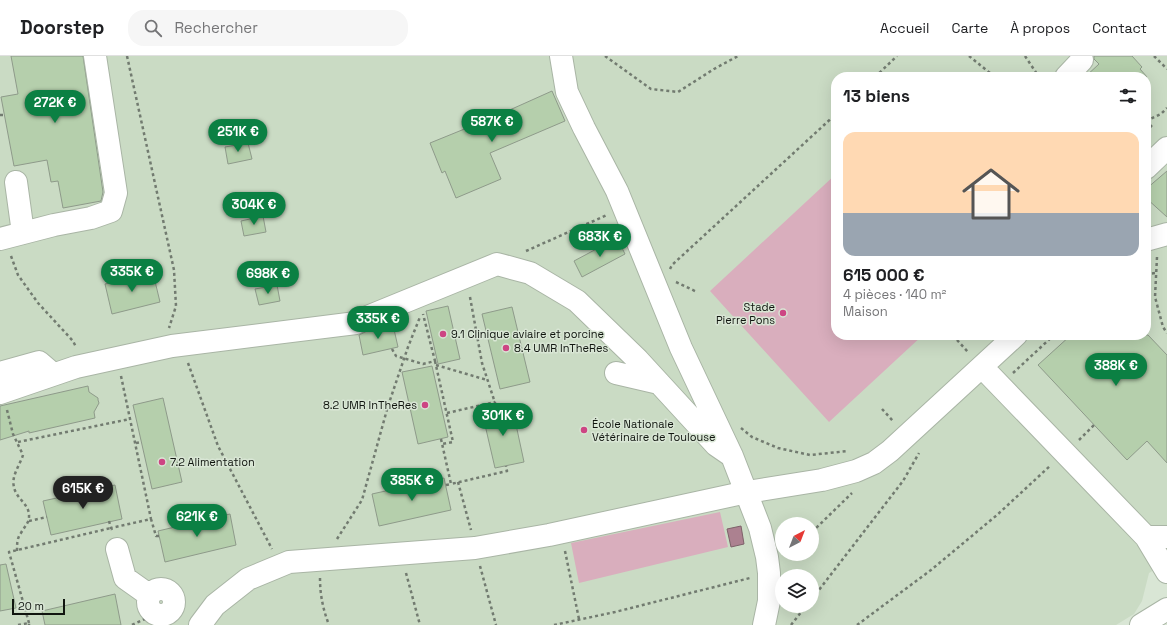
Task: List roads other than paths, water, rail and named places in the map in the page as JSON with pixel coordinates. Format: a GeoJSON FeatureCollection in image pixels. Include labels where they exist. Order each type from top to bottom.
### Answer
{"type":"FeatureCollection","features":[{"type":"Feature","properties":{"kind":"street"},"geometry":{"type":"LineString","coordinates":[[16,182],[9,237],[54,225],[92,218],[111,211],[116,193],[95,56]]}},
{"type":"Feature","properties":{"kind":"street"},"geometry":{"type":"LineString","coordinates":[[561,56],[567,92],[617,191],[681,348],[732,456],[760,528],[769,573],[769,600],[764,625]]}},
{"type":"Feature","properties":{"kind":"street"},"geometry":{"type":"LineString","coordinates":[[1071,72],[1082,60]]}},
{"type":"Feature","properties":{"kind":"street"},"geometry":{"type":"LineString","coordinates":[[1151,163],[1167,148]]}},
{"type":"Feature","properties":{"kind":"street"},"geometry":{"type":"LineString","coordinates":[[1,386],[39,362],[53,374],[85,365],[173,346],[356,323],[366,317],[497,264],[530,272],[577,301],[638,360],[716,445],[732,456]]}},
{"type":"Feature","properties":{"kind":"street"},"geometry":{"type":"LineString","coordinates":[[200,625],[215,606],[248,579],[289,562],[475,548],[561,532],[747,492],[822,480],[856,471],[874,463],[890,451],[1011,340]]}},
{"type":"Feature","properties":{"kind":"street"},"geometry":{"type":"LineString","coordinates":[[982,367],[1065,453],[1157,537],[1167,572]]}},
{"type":"Feature","properties":{"kind":"street"},"geometry":{"type":"LineString","coordinates":[[616,373],[659,383]]}},
{"type":"Feature","properties":{"kind":"street"},"geometry":{"type":"LineString","coordinates":[[117,549],[125,578],[158,605],[192,625]]}},
{"type":"Feature","properties":{"kind":"street"},"geometry":{"type":"LineString","coordinates":[[1141,625],[1167,609]]}},
{"type":"Feature","properties":{"kind":"place","name":"Stade Pierre Pons"},"geometry":{"type":"Point","coordinates":[783,313]}},
{"type":"Feature","properties":{"kind":"place","name":"9.1 Clinique aviaire et porcine"},"geometry":{"type":"Point","coordinates":[443,334]}},
{"type":"Feature","properties":{"kind":"place","name":"8.4 UMR InTheRes"},"geometry":{"type":"Point","coordinates":[506,348]}},
{"type":"Feature","properties":{"kind":"place","name":"8.2 UMR InTheRes"},"geometry":{"type":"Point","coordinates":[425,405]}},
{"type":"Feature","properties":{"kind":"place","name":"École Nationale Vétérinaire de Toulouse"},"geometry":{"type":"Point","coordinates":[584,430]}},
{"type":"Feature","properties":{"kind":"place","name":"7.2 Alimentation"},"geometry":{"type":"Point","coordinates":[162,462]}}]}
